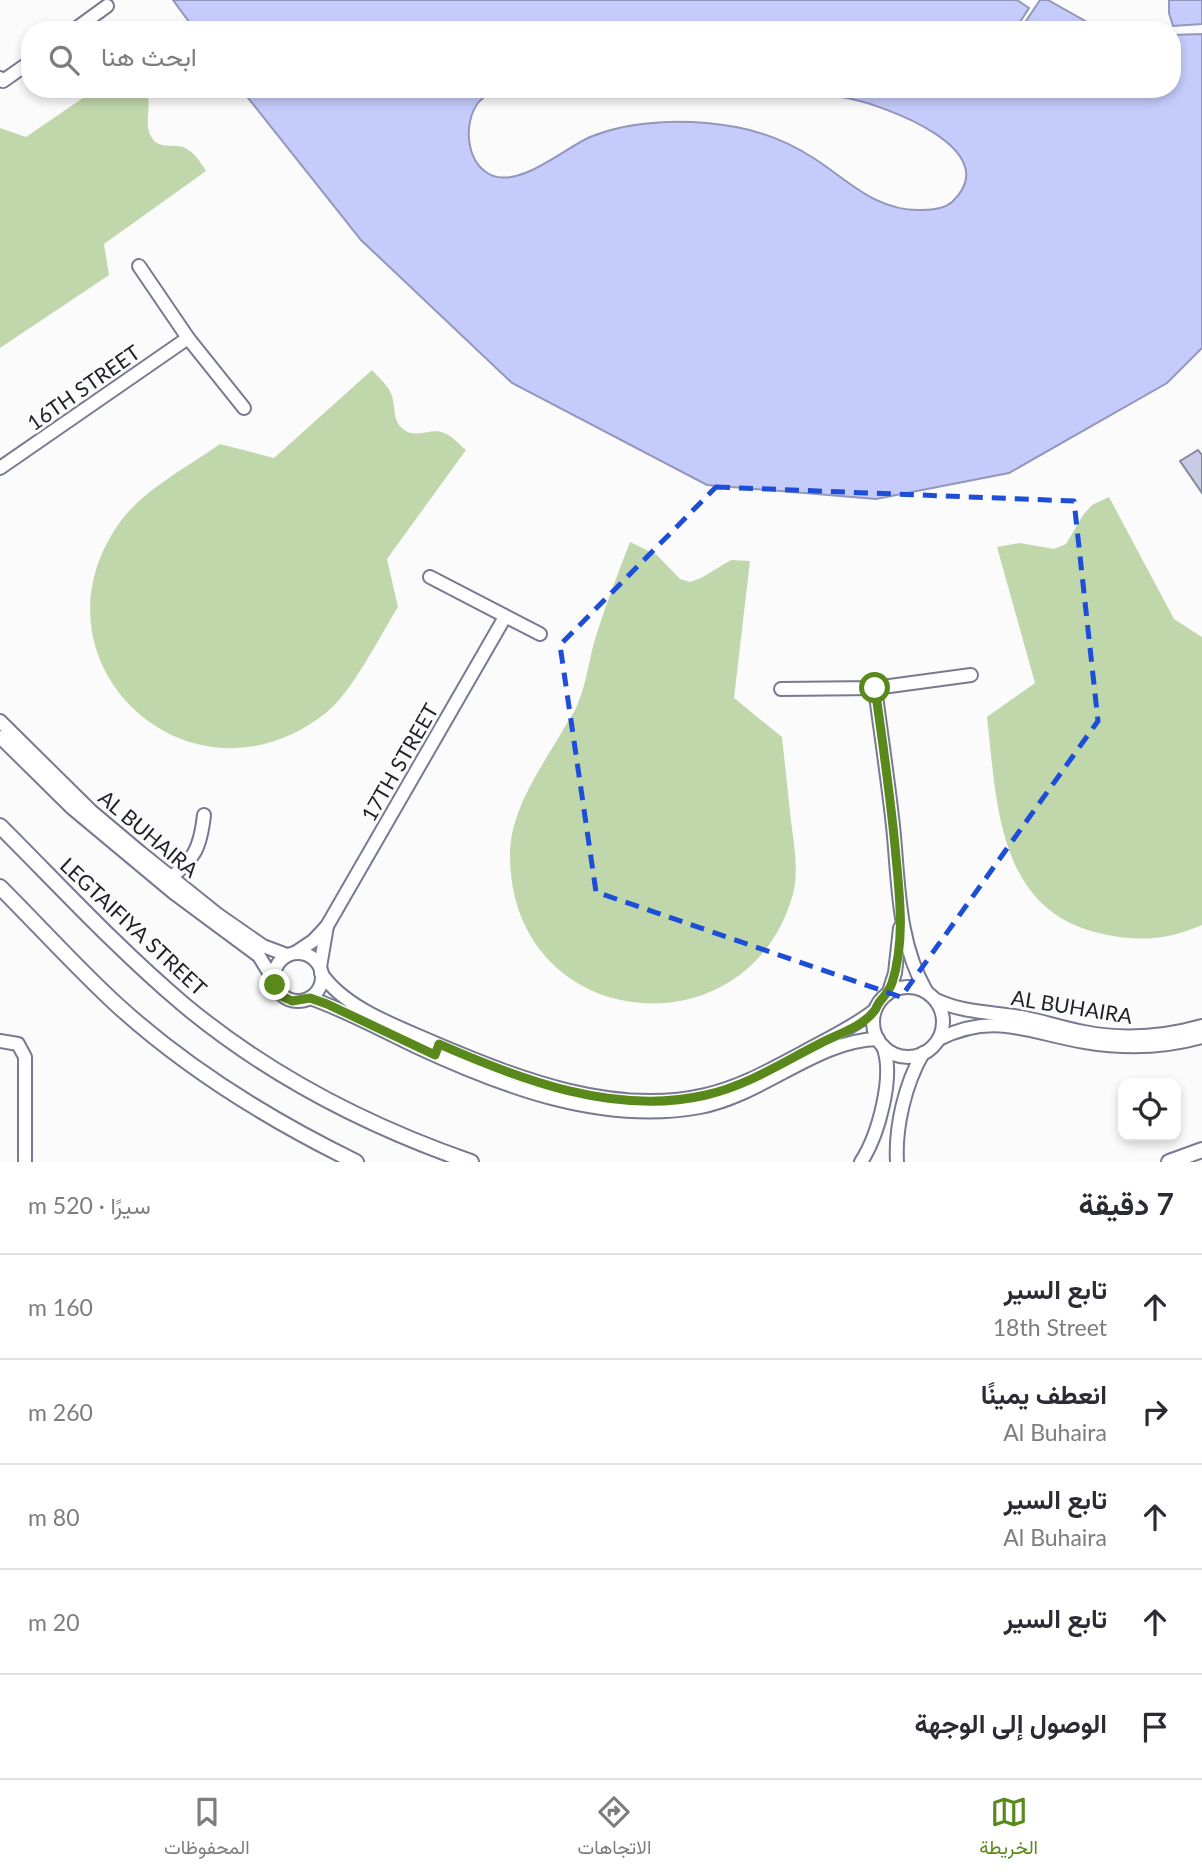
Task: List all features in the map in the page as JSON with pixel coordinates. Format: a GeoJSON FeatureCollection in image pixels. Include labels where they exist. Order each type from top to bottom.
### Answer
{"type":"FeatureCollection","features":[{"type":"Feature","properties":{"kind":"street"},"geometry":{"type":"LineString","coordinates":[[86,21],[107,6]]}},
{"type":"Feature","properties":{"kind":"street"},"geometry":{"type":"LineString","coordinates":[[1,80],[21,68]]}},
{"type":"Feature","properties":{"kind":"street"},"geometry":{"type":"LineString","coordinates":[[139,266],[188,338],[244,408]]}},
{"type":"Feature","properties":{"kind":"street","name":"16TH STREET"},"geometry":{"type":"LineString","coordinates":[[0,468],[188,338]]}},
{"type":"Feature","properties":{"kind":"street"},"geometry":{"type":"LineString","coordinates":[[430,577],[540,634]]}},
{"type":"Feature","properties":{"kind":"street","name":"17TH STREET"},"geometry":{"type":"LineString","coordinates":[[291,954],[313,941],[327,926],[505,617]]}},
{"type":"Feature","properties":{"kind":"street"},"geometry":{"type":"LineString","coordinates":[[781,689],[875,688],[971,675]]}},
{"type":"Feature","properties":{"kind":"street"},"geometry":{"type":"LineString","coordinates":[[875,688],[893,825],[901,920],[911,964],[944,1019],[939,1039],[923,1054],[910,1084],[900,1126],[897,1162]]}},
{"type":"Feature","properties":{"kind":"street","name":"AL BUHAIRA"},"geometry":{"type":"LineString","coordinates":[[0,721],[29,758]]}},
{"type":"Feature","properties":{"kind":"street","name":"AL BUHAIRA"},"geometry":{"type":"LineString","coordinates":[[0,737],[29,758],[168,881],[259,956],[273,979]]}},
{"type":"Feature","properties":{"kind":"street"},"geometry":{"type":"LineString","coordinates":[[168,881],[197,852],[204,815]]}},
{"type":"Feature","properties":{"kind":"street","name":"LEGTAIFIYA STREET"},"geometry":{"type":"LineString","coordinates":[[0,825],[149,974],[244,1050],[359,1116],[408,1139],[471,1162]]}},
{"type":"Feature","properties":{"kind":"street","name":"AL BUHAIRA"},"geometry":{"type":"LineString","coordinates":[[168,881],[263,946],[291,954]]}},
{"type":"Feature","properties":{"kind":"street"},"geometry":{"type":"LineString","coordinates":[[0,887],[107,996],[158,1040],[250,1105],[316,1143],[356,1162]]}},
{"type":"Feature","properties":{"kind":"street"},"geometry":{"type":"LineString","coordinates":[[774,1074],[856,1025],[875,1010],[889,992],[896,965],[901,920]]}},
{"type":"Feature","properties":{"kind":"street","name":"17TH STREET"},"geometry":{"type":"LineString","coordinates":[[321,970],[327,926]]}},
{"type":"Feature","properties":{"kind":"street"},"geometry":{"type":"LineString","coordinates":[[321,970],[321,984],[310,998],[299,1002],[286,999],[277,991],[273,979],[278,963],[291,954],[312,958],[344,998],[437,1049]]}},
{"type":"Feature","properties":{"kind":"street"},"geometry":{"type":"LineString","coordinates":[[889,992],[911,987],[931,996]]}},
{"type":"Feature","properties":{"kind":"street","name":"AL BUHAIRA"},"geometry":{"type":"LineString","coordinates":[[931,996],[959,1010],[1024,1017],[1092,1038],[1151,1036],[1202,1026]]}},
{"type":"Feature","properties":{"kind":"street"},"geometry":{"type":"LineString","coordinates":[[310,998],[437,1049],[606,1102],[694,1097],[774,1074],[858,1040],[881,1043],[902,1056],[923,1054]]}},
{"type":"Feature","properties":{"kind":"street"},"geometry":{"type":"LineString","coordinates":[[861,1162],[870,1149],[887,1078],[888,1061],[874,1030],[875,1010]]}},
{"type":"Feature","properties":{"kind":"street","name":"AL BUHAIRA"},"geometry":{"type":"LineString","coordinates":[[939,1039],[962,1030],[996,1024],[1139,1048],[1202,1037]]}},
{"type":"Feature","properties":{"kind":"street"},"geometry":{"type":"LineString","coordinates":[[0,1041],[18,1044],[25,1057],[25,1162]]}},
{"type":"Feature","properties":{"kind":"street"},"geometry":{"type":"LineString","coordinates":[[887,1078],[910,1084]]}},
{"type":"Feature","properties":{"kind":"street"},"geometry":{"type":"LineString","coordinates":[[877,1122],[900,1126]]}},
{"type":"Feature","properties":{"kind":"street"},"geometry":{"type":"LineString","coordinates":[[1169,1162],[1202,1150]]}},
{"type":"Feature","properties":{"kind":"highlighted area"},"geometry":{"type":"Polygon","coordinates":[[[716,487],[1074,501],[1098,721],[901,997],[596,892],[560,645],[716,487]]]}},
{"type":"Feature","properties":{"kind":"green space"},"geometry":{"type":"Polygon","coordinates":[[[83,98],[148,98],[148,127],[152,138],[162,145],[187,149],[206,171],[104,244],[109,275],[0,348],[0,128],[26,137],[83,98]]]}},
{"type":"Feature","properties":{"kind":"green space"},"geometry":{"type":"Polygon","coordinates":[[[372,370],[391,392],[396,420],[402,428],[411,433],[439,431],[453,438],[466,450],[387,559],[398,607],[356,678],[327,712],[275,741],[224,748],[176,737],[135,710],[106,672],[91,626],[95,575],[120,522],[141,499],[220,444],[274,458],[372,370]]]}},
{"type":"Feature","properties":{"kind":"green space"},"geometry":{"type":"Polygon","coordinates":[[[1109,497],[1174,619],[1202,637],[1202,925],[1165,937],[1129,938],[1103,934],[1068,922],[1042,903],[1022,878],[1009,849],[994,784],[987,717],[1035,683],[997,547],[1020,543],[1054,549],[1066,544],[1092,505],[1109,497]]]}},
{"type":"Feature","properties":{"kind":"green space"},"geometry":{"type":"Polygon","coordinates":[[[630,542],[657,555],[680,579],[690,582],[731,560],[750,561],[734,698],[782,737],[795,858],[793,894],[768,946],[730,982],[684,1000],[635,1002],[588,989],[548,959],[520,914],[510,855],[515,822],[528,790],[581,695],[596,636],[630,542]]]}},
{"type":"Feature","properties":{"kind":"water"},"geometry":{"type":"Polygon","coordinates":[[[173,0],[1017,0],[1029,8],[1021,21],[188,21],[173,0]]]}},
{"type":"Feature","properties":{"kind":"water"},"geometry":{"type":"Polygon","coordinates":[[[1040,0],[1048,0],[1085,21],[1026,21],[1040,0]]]}},
{"type":"Feature","properties":{"kind":"water"},"geometry":{"type":"Polygon","coordinates":[[[1169,0],[1202,0],[1202,24],[1181,25],[1181,21],[1171,21],[1169,0]]]}},
{"type":"Feature","properties":{"kind":"water"},"geometry":{"type":"Polygon","coordinates":[[[1202,34],[1202,348],[1167,383],[1009,473],[876,499],[707,485],[512,383],[361,240],[248,98],[484,98],[473,111],[470,121],[471,151],[481,168],[489,174],[501,177],[513,177],[527,172],[590,137],[625,127],[681,122],[736,127],[767,135],[797,148],[877,201],[906,209],[930,210],[942,208],[952,202],[965,183],[964,165],[953,148],[911,120],[847,98],[1181,98],[1181,35],[1202,34]]]}},
{"type":"Feature","properties":{"kind":"building"},"geometry":{"type":"Polygon","coordinates":[[[1198,450],[1202,455],[1202,493],[1180,461],[1198,450]]]}},
{"type":"Feature","properties":{"kind":"route"},"geometry":{"type":"LineString","coordinates":[[275,985],[277,991],[286,999],[299,1002],[310,998],[327,1004],[435,1055],[439,1044],[474,1060],[549,1086],[591,1096],[652,1100],[694,1097],[733,1087],[759,1076],[856,1025],[875,1010],[889,992],[892,982],[898,956],[901,920],[893,825],[875,688]]}}]}
